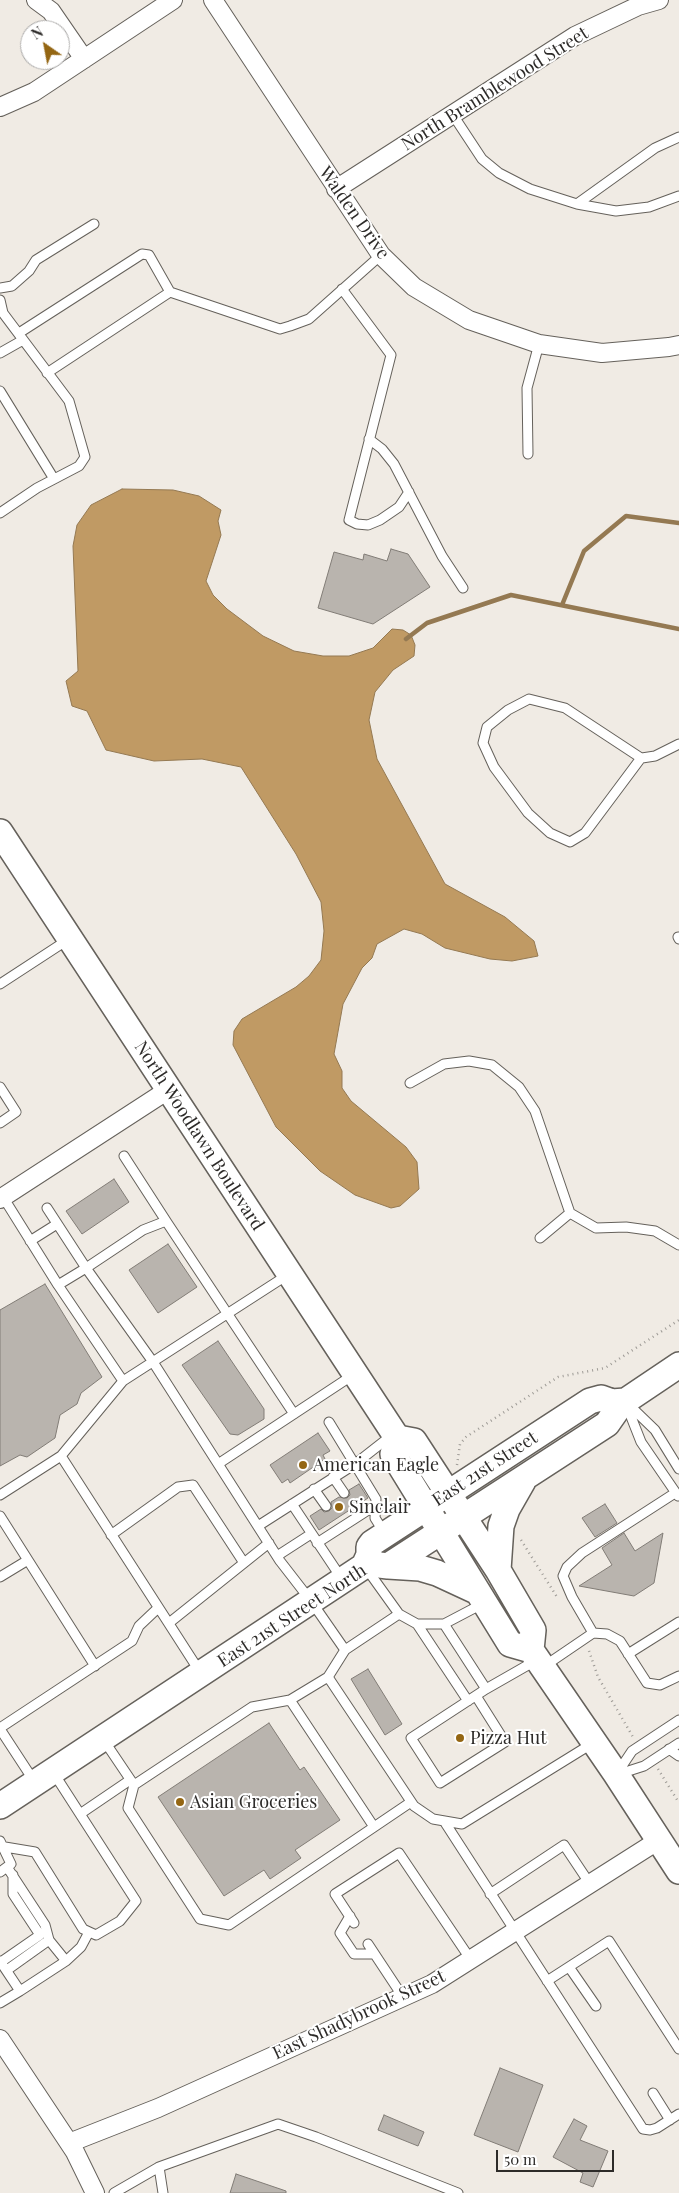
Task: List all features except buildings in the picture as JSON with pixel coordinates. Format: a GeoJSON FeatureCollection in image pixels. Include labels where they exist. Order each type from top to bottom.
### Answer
{"type":"FeatureCollection","features":[{"type":"Feature","properties":{"kind":"main road","name":"North Woodlawn Boulevard"},"geometry":{"type":"LineString","coordinates":[[0,832],[396,1436]]}},
{"type":"Feature","properties":{"kind":"main road","name":"East 21st Street North"},"geometry":{"type":"LineString","coordinates":[[0,1806],[343,1580],[376,1566],[441,1532],[607,1424],[625,1401],[679,1365]]}},
{"type":"Feature","properties":{"kind":"main road","name":"East 21st Street"},"geometry":{"type":"LineString","coordinates":[[376,1566],[369,1555],[369,1547],[425,1507],[590,1401],[600,1398],[612,1402],[625,1401]]}},
{"type":"Feature","properties":{"kind":"main road"},"geometry":{"type":"LineString","coordinates":[[537,1659],[510,1644],[393,1454],[396,1436],[414,1441],[448,1493],[498,1570],[533,1630],[537,1659],[616,1774],[679,1871]]}},
{"type":"Feature","properties":{"kind":"main road"},"geometry":{"type":"LineString","coordinates":[[498,1570],[501,1526],[507,1509],[524,1478]]}},
{"type":"Feature","properties":{"kind":"main road"},"geometry":{"type":"LineString","coordinates":[[376,1566],[420,1568],[437,1573],[481,1597]]}},
{"type":"Feature","properties":{"kind":"street"},"geometry":{"type":"LineString","coordinates":[[36,0],[51,11],[84,59]]}},
{"type":"Feature","properties":{"kind":"street"},"geometry":{"type":"LineString","coordinates":[[0,107],[34,92],[173,0]]}},
{"type":"Feature","properties":{"kind":"street","name":"Walden Drive"},"geometry":{"type":"LineString","coordinates":[[213,0],[336,190],[381,255],[414,287],[469,320],[539,344],[602,353],[679,345]]}},
{"type":"Feature","properties":{"kind":"street","name":"North Bramblewood Street"},"geometry":{"type":"LineString","coordinates":[[336,190],[574,36],[638,6],[659,0]]}},
{"type":"Feature","properties":{"kind":"street"},"geometry":{"type":"LineString","coordinates":[[2,1198],[168,1090]]}},
{"type":"Feature","properties":{"kind":"street","name":"East Shadybrook Street"},"geometry":{"type":"LineString","coordinates":[[69,2143],[158,2108],[432,1984],[659,1840]]}},
{"type":"Feature","properties":{"kind":"street"},"geometry":{"type":"LineString","coordinates":[[0,2038],[69,2143],[95,2193]]}},
{"type":"Feature","properties":{"kind":"lane"},"geometry":{"type":"LineString","coordinates":[[453,115],[482,159],[499,173],[530,189],[577,204],[616,211],[649,207],[679,196]]}},
{"type":"Feature","properties":{"kind":"lane"},"geometry":{"type":"LineString","coordinates":[[577,204],[655,148],[679,137]]}},
{"type":"Feature","properties":{"kind":"lane"},"geometry":{"type":"LineString","coordinates":[[0,288],[12,286],[29,271],[36,260],[94,224]]}},
{"type":"Feature","properties":{"kind":"lane"},"geometry":{"type":"LineString","coordinates":[[0,353],[142,254],[149,254],[170,292],[280,329],[309,319],[381,255]]}},
{"type":"Feature","properties":{"kind":"lane"},"geometry":{"type":"LineString","coordinates":[[342,289],[391,355],[349,520],[356,524],[368,525],[380,520],[399,507],[409,492]]}},
{"type":"Feature","properties":{"kind":"lane"},"geometry":{"type":"LineString","coordinates":[[47,373],[170,292]]}},
{"type":"Feature","properties":{"kind":"lane"},"geometry":{"type":"LineString","coordinates":[[0,300],[3,313],[69,401],[85,457],[79,466],[0,512]]}},
{"type":"Feature","properties":{"kind":"lane"},"geometry":{"type":"LineString","coordinates":[[528,454],[527,388],[539,344]]}},
{"type":"Feature","properties":{"kind":"lane"},"geometry":{"type":"LineString","coordinates":[[0,391],[54,479]]}},
{"type":"Feature","properties":{"kind":"lane"},"geometry":{"type":"LineString","coordinates":[[369,440],[382,449],[394,464],[442,556],[463,588]]}},
{"type":"Feature","properties":{"kind":"lane"},"geometry":{"type":"LineString","coordinates":[[641,758],[585,833],[570,842],[550,833],[528,813],[494,767],[483,743],[487,727],[508,710],[529,698],[565,708],[641,758],[655,756],[679,744]]}},
{"type":"Feature","properties":{"kind":"lane"},"geometry":{"type":"LineString","coordinates":[[0,984],[70,939]]}},
{"type":"Feature","properties":{"kind":"lane"},"geometry":{"type":"LineString","coordinates":[[410,1083],[444,1064],[469,1061],[492,1065],[519,1087],[535,1111],[570,1213],[596,1228],[626,1227],[655,1231],[679,1245]]}},
{"type":"Feature","properties":{"kind":"lane"},"geometry":{"type":"LineString","coordinates":[[0,1087],[16,1112],[0,1123]]}},
{"type":"Feature","properties":{"kind":"lane"},"geometry":{"type":"LineString","coordinates":[[124,1156],[294,1414]]}},
{"type":"Feature","properties":{"kind":"lane"},"geometry":{"type":"LineString","coordinates":[[2,1198],[58,1285],[123,1380]]}},
{"type":"Feature","properties":{"kind":"lane"},"geometry":{"type":"LineString","coordinates":[[47,1208],[86,1268],[153,1362],[277,1556],[345,1650]]}},
{"type":"Feature","properties":{"kind":"lane"},"geometry":{"type":"LineString","coordinates":[[540,1238],[570,1213]]}},
{"type":"Feature","properties":{"kind":"lane"},"geometry":{"type":"LineString","coordinates":[[58,1285],[142,1230],[166,1221]]}},
{"type":"Feature","properties":{"kind":"lane"},"geometry":{"type":"LineString","coordinates":[[30,1240],[57,1224]]}},
{"type":"Feature","properties":{"kind":"lane"},"geometry":{"type":"LineString","coordinates":[[0,1495],[61,1456],[123,1380],[289,1274]]}},
{"type":"Feature","properties":{"kind":"lane"},"geometry":{"type":"LineString","coordinates":[[218,1464],[355,1373]]}},
{"type":"Feature","properties":{"kind":"lane"},"geometry":{"type":"LineString","coordinates":[[625,1401],[655,1430],[679,1470]]}},
{"type":"Feature","properties":{"kind":"lane"},"geometry":{"type":"LineString","coordinates":[[593,1633],[572,1597],[563,1576],[567,1567],[582,1553],[677,1495],[641,1442],[625,1401]]}},
{"type":"Feature","properties":{"kind":"lane"},"geometry":{"type":"LineString","coordinates":[[329,1422],[376,1499],[375,1518],[385,1534]]}},
{"type":"Feature","properties":{"kind":"lane"},"geometry":{"type":"LineString","coordinates":[[258,1526],[396,1436]]}},
{"type":"Feature","properties":{"kind":"lane"},"geometry":{"type":"LineString","coordinates":[[61,1456],[201,1675]]}},
{"type":"Feature","properties":{"kind":"lane"},"geometry":{"type":"LineString","coordinates":[[333,1476],[344,1494]]}},
{"type":"Feature","properties":{"kind":"lane"},"geometry":{"type":"LineString","coordinates":[[111,1535],[178,1487],[193,1485],[244,1563]]}},
{"type":"Feature","properties":{"kind":"lane"},"geometry":{"type":"LineString","coordinates":[[314,1489],[326,1506]]}},
{"type":"Feature","properties":{"kind":"lane"},"geometry":{"type":"LineString","coordinates":[[292,1504],[343,1580]]}},
{"type":"Feature","properties":{"kind":"lane"},"geometry":{"type":"LineString","coordinates":[[317,1543],[338,1524],[359,1516],[376,1505]]}},
{"type":"Feature","properties":{"kind":"lane"},"geometry":{"type":"LineString","coordinates":[[353,1508],[359,1516]]}},
{"type":"Feature","properties":{"kind":"lane"},"geometry":{"type":"LineString","coordinates":[[0,1516],[95,1666]]}},
{"type":"Feature","properties":{"kind":"lane"},"geometry":{"type":"LineString","coordinates":[[277,1556],[311,1534]]}},
{"type":"Feature","properties":{"kind":"lane"},"geometry":{"type":"LineString","coordinates":[[168,1623],[269,1543]]}},
{"type":"Feature","properties":{"kind":"lane"},"geometry":{"type":"LineString","coordinates":[[0,1577],[28,1560]]}},
{"type":"Feature","properties":{"kind":"lane"},"geometry":{"type":"LineString","coordinates":[[376,1566],[399,1614],[417,1624],[468,1701]]}},
{"type":"Feature","properties":{"kind":"lane"},"geometry":{"type":"LineString","coordinates":[[417,1624],[444,1624],[481,1597]]}},
{"type":"Feature","properties":{"kind":"lane"},"geometry":{"type":"LineString","coordinates":[[2,1844],[35,1852],[82,1929],[96,1935],[120,1921],[136,1901],[80,1814],[44,1777],[1,1725],[132,1641],[139,1626],[158,1608]]}},
{"type":"Feature","properties":{"kind":"lane"},"geometry":{"type":"LineString","coordinates":[[80,1814],[252,1707],[290,1700],[328,1677],[345,1650],[399,1614]]}},
{"type":"Feature","properties":{"kind":"lane"},"geometry":{"type":"LineString","coordinates":[[628,1654],[679,1622]]}},
{"type":"Feature","properties":{"kind":"lane"},"geometry":{"type":"LineString","coordinates":[[444,1624],[486,1689]]}},
{"type":"Feature","properties":{"kind":"lane"},"geometry":{"type":"LineString","coordinates":[[476,1696],[505,1742],[440,1784],[411,1738],[486,1689],[537,1659],[593,1633],[607,1634],[620,1641],[647,1683],[660,1685],[679,1676]]}},
{"type":"Feature","properties":{"kind":"lane"},"geometry":{"type":"LineString","coordinates":[[328,1677],[411,1802],[433,1819],[462,1824],[593,1743]]}},
{"type":"Feature","properties":{"kind":"lane"},"geometry":{"type":"LineString","coordinates":[[290,1700],[374,1827]]}},
{"type":"Feature","properties":{"kind":"lane"},"geometry":{"type":"LineString","coordinates":[[616,1774],[632,1751],[679,1720]]}},
{"type":"Feature","properties":{"kind":"lane"},"geometry":{"type":"LineString","coordinates":[[103,1739],[132,1783],[128,1808],[200,1919],[229,1925],[411,1802]]}},
{"type":"Feature","properties":{"kind":"lane"},"geometry":{"type":"LineString","coordinates":[[616,1774],[644,1766],[679,1743]]}},
{"type":"Feature","properties":{"kind":"lane"},"geometry":{"type":"LineString","coordinates":[[669,1749],[679,1756]]}},
{"type":"Feature","properties":{"kind":"lane"},"geometry":{"type":"LineString","coordinates":[[444,1821],[643,2128],[650,2130],[657,2128],[679,2114]]}},
{"type":"Feature","properties":{"kind":"lane"},"geometry":{"type":"LineString","coordinates":[[2,1844],[11,1864],[7,1872],[13,1894],[40,1935],[0,1961],[20,1991]]}},
{"type":"Feature","properties":{"kind":"lane"},"geometry":{"type":"LineString","coordinates":[[490,1894],[564,1845],[590,1884]]}},
{"type":"Feature","properties":{"kind":"lane"},"geometry":{"type":"LineString","coordinates":[[374,1954],[354,1954],[340,1932],[352,1919],[335,1894],[400,1853],[471,1960]]}},
{"type":"Feature","properties":{"kind":"lane"},"geometry":{"type":"LineString","coordinates":[[7,1872],[45,1925],[50,1940],[66,1961]]}},
{"type":"Feature","properties":{"kind":"lane"},"geometry":{"type":"LineString","coordinates":[[0,2003],[66,1961],[81,1947],[89,1932]]}},
{"type":"Feature","properties":{"kind":"lane"},"geometry":{"type":"LineString","coordinates":[[7,1970],[50,1940]]}},
{"type":"Feature","properties":{"kind":"lane"},"geometry":{"type":"LineString","coordinates":[[547,1981],[609,1941],[679,2049]]}},
{"type":"Feature","properties":{"kind":"lane"},"geometry":{"type":"LineString","coordinates":[[368,1944],[403,1997]]}},
{"type":"Feature","properties":{"kind":"lane"},"geometry":{"type":"LineString","coordinates":[[569,1967],[596,2006]]}},
{"type":"Feature","properties":{"kind":"lane"},"geometry":{"type":"LineString","coordinates":[[653,2093],[670,2120]]}},
{"type":"Feature","properties":{"kind":"lane"},"geometry":{"type":"LineString","coordinates":[[114,2193],[159,2167],[278,2124],[458,2193]]}},
{"type":"Feature","properties":{"kind":"lane"},"geometry":{"type":"LineString","coordinates":[[159,2167],[162,2193]]}},
{"type":"Feature","properties":{"kind":"path"},"geometry":{"type":"LineString","coordinates":[[456,1467],[460,1444],[466,1437],[478,1429],[558,1377],[605,1368],[679,1320]]}},
{"type":"Feature","properties":{"kind":"path"},"geometry":{"type":"LineString","coordinates":[[656,1766],[679,1803]]}},
{"type":"Feature","properties":{"kind":"shaded area"},"geometry":{"type":"Polygon","coordinates":[[[122,489],[173,490],[199,496],[221,510],[218,521],[221,535],[206,581],[213,595],[227,609],[263,636],[294,651],[323,656],[349,656],[373,648],[392,629],[403,630],[411,635],[415,645],[414,656],[393,670],[375,692],[369,720],[377,759],[445,884],[505,917],[534,941],[538,956],[512,961],[490,959],[445,948],[422,934],[404,929],[377,944],[372,958],[362,968],[343,1004],[334,1054],[342,1071],[342,1088],[351,1101],[406,1147],[417,1162],[419,1189],[400,1206],[391,1208],[355,1195],[320,1171],[276,1127],[233,1045],[234,1031],[242,1019],[296,987],[309,976],[321,960],[324,931],[321,902],[296,854],[241,767],[202,759],[154,761],[106,750],[87,711],[72,706],[66,681],[78,671],[73,546],[77,525],[91,505],[122,489]]]}},
{"type":"Feature","properties":{"kind":"waterway"},"geometry":{"type":"LineString","coordinates":[[562,605],[584,551],[626,516],[679,523]]}},
{"type":"Feature","properties":{"kind":"waterway"},"geometry":{"type":"LineString","coordinates":[[406,639],[427,623],[511,595],[679,629]]}},
{"type":"Feature","properties":{"kind":"place","name":"American Eagle"},"geometry":{"type":"Point","coordinates":[303,1465]}},
{"type":"Feature","properties":{"kind":"place","name":"Sinclair"},"geometry":{"type":"Point","coordinates":[339,1507]}},
{"type":"Feature","properties":{"kind":"place","name":"Pizza Hut"},"geometry":{"type":"Point","coordinates":[460,1738]}},
{"type":"Feature","properties":{"kind":"place","name":"Asian Groceries"},"geometry":{"type":"Point","coordinates":[180,1802]}}]}
